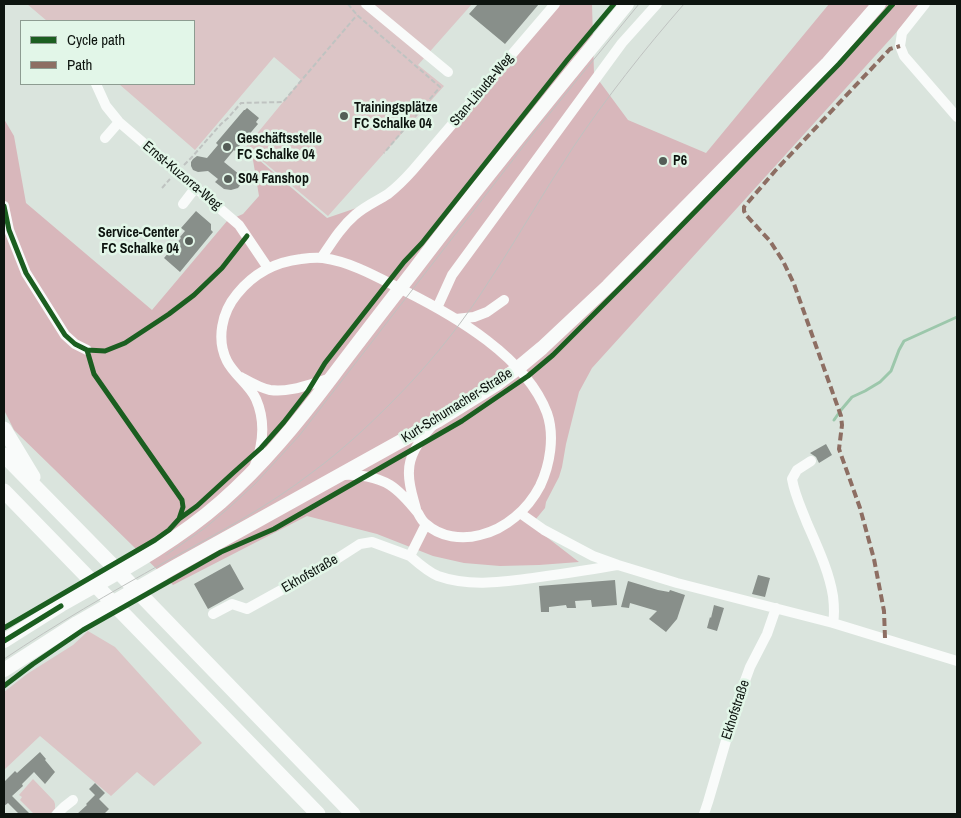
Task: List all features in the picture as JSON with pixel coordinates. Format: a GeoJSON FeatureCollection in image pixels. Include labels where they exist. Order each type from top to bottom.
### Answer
{"type":"FeatureCollection","features":[{"type":"Feature","properties":{"kind":"highway"},"geometry":{"type":"LineString","coordinates":[[4,429],[49,501]]}},
{"type":"Feature","properties":{"kind":"highway"},"geometry":{"type":"LineString","coordinates":[[4,455],[353,814]]}},
{"type":"Feature","properties":{"kind":"highway"},"geometry":{"type":"LineString","coordinates":[[4,491],[318,814]]}},
{"type":"Feature","properties":{"kind":"main road"},"geometry":{"type":"LineString","coordinates":[[4,641],[164,546],[221,502],[253,472],[310,407],[416,267],[532,120],[628,4]]}},
{"type":"Feature","properties":{"kind":"main road","name":"Kurt-Schumacher-Straße"},"geometry":{"type":"LineString","coordinates":[[4,670],[76,623],[437,421],[498,383],[518,368],[608,286],[827,64],[879,4]]}},
{"type":"Feature","properties":{"kind":"street"},"geometry":{"type":"LineString","coordinates":[[366,4],[448,72]]}},
{"type":"Feature","properties":{"kind":"street","name":"Stan-Libuda-Weg"},"geometry":{"type":"LineString","coordinates":[[322,257],[346,223],[357,213],[388,194],[413,170],[555,4]]}},
{"type":"Feature","properties":{"kind":"street"},"geometry":{"type":"LineString","coordinates":[[437,308],[452,275],[484,230],[622,43],[657,4]]}},
{"type":"Feature","properties":{"kind":"street"},"geometry":{"type":"LineString","coordinates":[[925,4],[902,33],[900,46],[904,56],[957,117]]}},
{"type":"Feature","properties":{"kind":"street","name":"Ernst-Kuzorra-Weg"},"geometry":{"type":"LineString","coordinates":[[96,85],[106,106],[119,122],[239,224],[268,268]]}},
{"type":"Feature","properties":{"kind":"street"},"geometry":{"type":"LineString","coordinates":[[105,138],[119,122]]}},
{"type":"Feature","properties":{"kind":"street"},"geometry":{"type":"LineString","coordinates":[[183,204],[196,188]]}},
{"type":"Feature","properties":{"kind":"street"},"geometry":{"type":"LineString","coordinates":[[4,206],[9,230],[26,273],[65,335],[75,344],[87,350]]}},
{"type":"Feature","properties":{"kind":"street"},"geometry":{"type":"LineString","coordinates":[[253,472],[261,448],[263,430],[261,414],[256,398],[227,360],[221,342],[221,328],[226,312],[235,296],[248,282],[268,268],[291,260],[322,257],[347,264],[374,275],[456,319],[490,344],[520,370],[535,390],[547,414],[551,434],[546,474],[536,492],[520,513],[500,528],[480,535],[459,538],[440,533],[426,524],[405,497],[390,485],[352,474],[339,475]]}},
{"type":"Feature","properties":{"kind":"street"},"geometry":{"type":"LineString","coordinates":[[456,319],[474,317],[487,312],[504,300]]}},
{"type":"Feature","properties":{"kind":"street"},"geometry":{"type":"LineString","coordinates":[[238,375],[269,390],[286,391],[332,378]]}},
{"type":"Feature","properties":{"kind":"street"},"geometry":{"type":"LineString","coordinates":[[417,513],[410,484],[409,470],[413,454],[426,433],[437,421]]}},
{"type":"Feature","properties":{"kind":"street"},"geometry":{"type":"LineString","coordinates":[[811,461],[797,470],[792,479],[794,493],[827,572],[835,613],[833,623]]}},
{"type":"Feature","properties":{"kind":"street","name":"Ekhofstraße"},"geometry":{"type":"LineString","coordinates":[[520,513],[544,530],[593,556],[618,565],[677,583],[833,623],[957,661]]}},
{"type":"Feature","properties":{"kind":"street"},"geometry":{"type":"LineString","coordinates":[[410,556],[426,524]]}},
{"type":"Feature","properties":{"kind":"street","name":"Ekhofstraße"},"geometry":{"type":"LineString","coordinates":[[213,614],[232,604],[247,609],[332,562],[360,544],[372,542],[410,556],[436,575],[455,581],[478,583],[506,582],[618,565]]}},
{"type":"Feature","properties":{"kind":"street","name":"Ekhofstraße"},"geometry":{"type":"LineString","coordinates":[[704,814],[738,700],[750,667],[767,634],[776,608]]}},
{"type":"Feature","properties":{"kind":"street"},"geometry":{"type":"LineString","coordinates":[[57,814],[73,800]]}},
{"type":"Feature","properties":{"kind":"path"},"geometry":{"type":"LineString","coordinates":[[348,4],[357,16],[440,87],[384,152]]}},
{"type":"Feature","properties":{"kind":"path"},"geometry":{"type":"LineString","coordinates":[[162,188],[192,158],[241,103],[283,102],[357,16]]}},
{"type":"Feature","properties":{"kind":"shaded area","name":"Trainingsplätze FC Schalke 04"},"geometry":{"type":"Polygon","coordinates":[[[27,4],[472,4],[418,65],[444,86],[328,216],[246,147],[301,80],[274,57],[195,150],[120,85],[195,85],[195,20],[46,20],[27,4]]]}},
{"type":"Feature","properties":{"kind":"shaded area"},"geometry":{"type":"Polygon","coordinates":[[[555,4],[592,4],[594,74],[628,120],[706,153],[829,4],[920,4],[592,368],[579,392],[559,477],[546,502],[545,508],[531,525],[579,562],[500,566],[464,563],[433,556],[377,534],[307,516],[173,585],[14,430],[4,410],[4,119],[14,136],[26,203],[152,310],[227,221],[243,214],[259,196],[252,154],[327,218],[371,203],[401,184],[555,4]]]}},
{"type":"Feature","properties":{"kind":"shaded area"},"geometry":{"type":"Polygon","coordinates":[[[88,631],[115,647],[202,743],[154,786],[137,772],[111,796],[40,736],[4,770],[4,692],[27,674],[73,645],[88,631]]]}},
{"type":"Feature","properties":{"kind":"shaded area"},"geometry":{"type":"Polygon","coordinates":[[[33,779],[54,801],[55,809],[50,814],[34,814],[20,800],[22,797],[19,795],[33,779]]]}},
{"type":"Feature","properties":{"kind":"building"},"geometry":{"type":"Polygon","coordinates":[[[478,4],[539,4],[505,44],[469,14],[478,4]]]}},
{"type":"Feature","properties":{"kind":"building","name":"Geschäftsstelle FC Schalke 04"},"geometry":{"type":"Polygon","coordinates":[[[247,108],[259,118],[256,122],[258,124],[224,162],[245,179],[238,188],[224,189],[215,182],[218,179],[208,171],[198,172],[193,170],[191,162],[197,156],[207,158],[218,145],[216,143],[247,108]]]}},
{"type":"Feature","properties":{"kind":"building","name":"Service-Center FC Schalke 04"},"geometry":{"type":"Polygon","coordinates":[[[196,211],[211,224],[213,232],[180,272],[164,258],[185,231],[181,228],[196,211]]]}},
{"type":"Feature","properties":{"kind":"building"},"geometry":{"type":"Polygon","coordinates":[[[826,444],[832,455],[819,463],[816,457],[810,453],[826,444]]]}},
{"type":"Feature","properties":{"kind":"building"},"geometry":{"type":"Polygon","coordinates":[[[230,564],[244,589],[208,609],[194,584],[230,564]]]}},
{"type":"Feature","properties":{"kind":"building"},"geometry":{"type":"Polygon","coordinates":[[[758,575],[770,578],[765,597],[752,594],[758,575]]]}},
{"type":"Feature","properties":{"kind":"building"},"geometry":{"type":"Polygon","coordinates":[[[615,580],[617,605],[592,607],[591,600],[575,601],[576,608],[567,608],[566,605],[549,607],[549,612],[541,612],[539,586],[615,580]]]}},
{"type":"Feature","properties":{"kind":"building"},"geometry":{"type":"Polygon","coordinates":[[[628,581],[658,590],[669,592],[670,590],[685,595],[677,619],[666,632],[649,619],[657,611],[630,603],[629,608],[621,607],[628,581]]]}},
{"type":"Feature","properties":{"kind":"building"},"geometry":{"type":"Polygon","coordinates":[[[714,605],[724,608],[717,631],[707,628],[714,605]]]}},
{"type":"Feature","properties":{"kind":"building"},"geometry":{"type":"Polygon","coordinates":[[[40,752],[55,772],[45,784],[34,772],[22,784],[23,786],[12,796],[30,814],[19,814],[8,803],[4,806],[4,782],[40,752]]]}},
{"type":"Feature","properties":{"kind":"building"},"geometry":{"type":"Polygon","coordinates":[[[95,783],[105,793],[99,799],[109,809],[104,814],[77,814],[95,795],[89,789],[95,783]]]}},
{"type":"Feature","properties":{"kind":"waterway"},"geometry":{"type":"LineString","coordinates":[[834,420],[852,397],[880,382],[891,371],[904,341],[957,317]]}},
{"type":"Feature","properties":{"kind":"tram line"},"geometry":{"type":"LineString","coordinates":[[166,555],[205,528],[230,507],[255,484],[299,436],[533,134],[639,4]]}},
{"type":"Feature","properties":{"kind":"tram line"},"geometry":{"type":"LineString","coordinates":[[4,659],[83,609],[241,520],[296,484],[344,447],[372,422],[415,378],[461,322],[598,111],[684,4]]}},
{"type":"Feature","properties":{"kind":"marked path"},"geometry":{"type":"LineString","coordinates":[[885,638],[884,611],[874,559],[860,508],[839,449],[842,425],[841,416],[794,284],[783,261],[770,241],[746,215],[744,207],[775,171],[890,49],[900,46]]}},
{"type":"Feature","properties":{"kind":"cycle path"},"geometry":{"type":"LineString","coordinates":[[4,628],[155,540],[197,506],[261,448],[308,391],[325,363],[404,262],[422,243],[614,4]]}},
{"type":"Feature","properties":{"kind":"cycle path"},"geometry":{"type":"LineString","coordinates":[[4,686],[83,630],[221,552],[274,529],[462,421],[528,376],[553,355],[644,264],[839,64],[893,4]]}},
{"type":"Feature","properties":{"kind":"cycle path"},"geometry":{"type":"LineString","coordinates":[[4,206],[9,230],[26,273],[65,335],[75,344],[87,350],[105,351],[125,343],[169,314],[194,295],[222,268],[247,236]]}},
{"type":"Feature","properties":{"kind":"cycle path"},"geometry":{"type":"LineString","coordinates":[[87,350],[94,374],[182,500],[183,507],[179,519]]}},
{"type":"Feature","properties":{"kind":"cycle path"},"geometry":{"type":"LineString","coordinates":[[4,641],[61,606]]}},
{"type":"Feature","properties":{"kind":"place","name":"Trainingsplätze FC Schalke 04"},"geometry":{"type":"Point","coordinates":[344,116]}},
{"type":"Feature","properties":{"kind":"place","name":"Geschäftsstelle FC Schalke 04"},"geometry":{"type":"Point","coordinates":[227,147]}},
{"type":"Feature","properties":{"kind":"place","name":"P6"},"geometry":{"type":"Point","coordinates":[663,161]}},
{"type":"Feature","properties":{"kind":"place","name":"S04 Fanshop"},"geometry":{"type":"Point","coordinates":[228,179]}},
{"type":"Feature","properties":{"kind":"place","name":"Service-Center FC Schalke 04"},"geometry":{"type":"Point","coordinates":[189,241]}}]}
